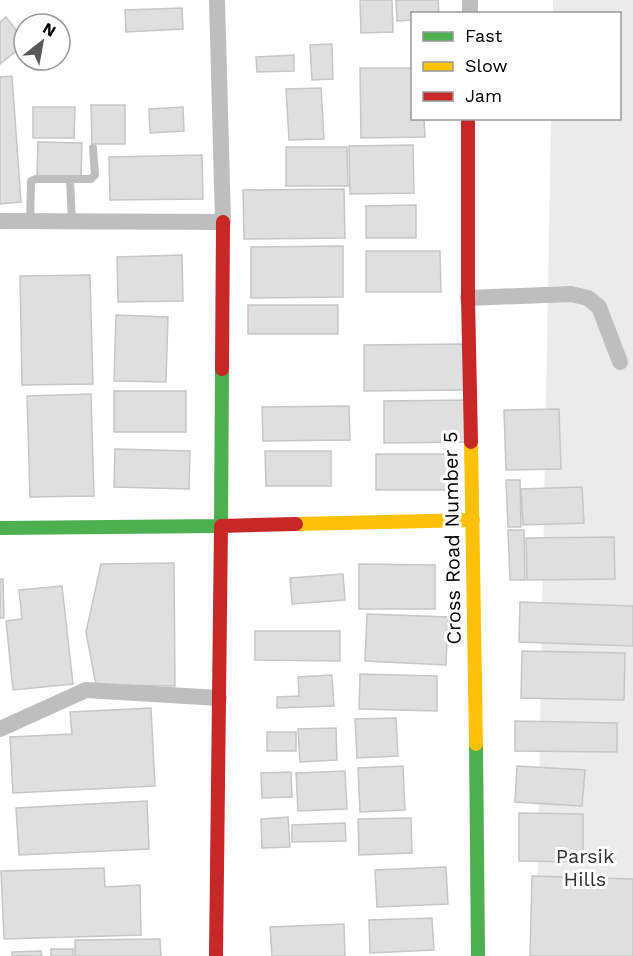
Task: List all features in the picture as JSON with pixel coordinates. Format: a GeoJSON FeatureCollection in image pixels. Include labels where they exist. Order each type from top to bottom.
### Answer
{"type":"FeatureCollection","features":[{"type":"Feature","properties":{"kind":"street"},"geometry":{"type":"LineString","coordinates":[[216,956],[223,222],[217,0]]}},
{"type":"Feature","properties":{"kind":"street","name":"Cross Road Number 5"},"geometry":{"type":"LineString","coordinates":[[468,120],[468,298],[478,956]]}},
{"type":"Feature","properties":{"kind":"street"},"geometry":{"type":"LineString","coordinates":[[0,221],[223,222]]}},
{"type":"Feature","properties":{"kind":"street"},"geometry":{"type":"LineString","coordinates":[[468,298],[571,294],[588,298],[599,307],[620,362]]}},
{"type":"Feature","properties":{"kind":"street"},"geometry":{"type":"LineString","coordinates":[[0,528],[473,520]]}},
{"type":"Feature","properties":{"kind":"street"},"geometry":{"type":"LineString","coordinates":[[0,729],[86,690],[219,698]]}},
{"type":"Feature","properties":{"kind":"lane"},"geometry":{"type":"LineString","coordinates":[[30,221],[32,181],[36,179],[88,180],[94,178],[93,148]]}},
{"type":"Feature","properties":{"kind":"lane"},"geometry":{"type":"LineString","coordinates":[[70,180],[72,222]]}},
{"type":"Feature","properties":{"kind":"green space","name":"Parsik Hills"},"geometry":{"type":"Polygon","coordinates":[[[553,0],[633,0],[633,956],[536,956],[551,120],[621,120],[621,12],[553,12],[553,0]]]}},
{"type":"Feature","properties":{"kind":"building"},"geometry":{"type":"Polygon","coordinates":[[[360,0],[392,0],[393,32],[361,33],[360,0]]]}},
{"type":"Feature","properties":{"kind":"building"},"geometry":{"type":"Polygon","coordinates":[[[396,0],[438,0],[439,12],[411,12],[411,20],[397,21],[396,0]]]}},
{"type":"Feature","properties":{"kind":"building"},"geometry":{"type":"Polygon","coordinates":[[[182,8],[183,29],[126,32],[125,10],[182,8]]]}},
{"type":"Feature","properties":{"kind":"building"},"geometry":{"type":"Polygon","coordinates":[[[6,17],[12,25],[12,54],[0,64],[0,22],[6,17]]]}},
{"type":"Feature","properties":{"kind":"building"},"geometry":{"type":"Polygon","coordinates":[[[332,44],[333,79],[312,80],[310,45],[332,44]]]}},
{"type":"Feature","properties":{"kind":"building"},"geometry":{"type":"Polygon","coordinates":[[[294,55],[294,71],[257,72],[256,57],[294,55]]]}},
{"type":"Feature","properties":{"kind":"building"},"geometry":{"type":"Polygon","coordinates":[[[360,68],[411,68],[411,120],[424,120],[425,137],[361,138],[360,68]]]}},
{"type":"Feature","properties":{"kind":"building"},"geometry":{"type":"Polygon","coordinates":[[[12,76],[21,202],[0,204],[0,77],[12,76]]]}},
{"type":"Feature","properties":{"kind":"building"},"geometry":{"type":"Polygon","coordinates":[[[321,88],[324,139],[289,140],[286,89],[321,88]]]}},
{"type":"Feature","properties":{"kind":"building"},"geometry":{"type":"Polygon","coordinates":[[[91,105],[125,105],[125,144],[92,144],[91,105]]]}},
{"type":"Feature","properties":{"kind":"building"},"geometry":{"type":"Polygon","coordinates":[[[33,107],[75,107],[74,138],[33,138],[33,107]]]}},
{"type":"Feature","properties":{"kind":"building"},"geometry":{"type":"Polygon","coordinates":[[[183,107],[184,131],[150,133],[149,109],[183,107]]]}},
{"type":"Feature","properties":{"kind":"building"},"geometry":{"type":"Polygon","coordinates":[[[38,142],[82,143],[81,177],[37,176],[38,142]]]}},
{"type":"Feature","properties":{"kind":"building"},"geometry":{"type":"Polygon","coordinates":[[[413,145],[414,193],[350,194],[349,146],[413,145]]]}},
{"type":"Feature","properties":{"kind":"building"},"geometry":{"type":"Polygon","coordinates":[[[286,147],[347,147],[348,186],[286,186],[286,147]]]}},
{"type":"Feature","properties":{"kind":"building"},"geometry":{"type":"Polygon","coordinates":[[[202,155],[203,199],[110,200],[109,157],[202,155]]]}},
{"type":"Feature","properties":{"kind":"building"},"geometry":{"type":"Polygon","coordinates":[[[344,189],[345,238],[244,239],[243,190],[344,189]]]}},
{"type":"Feature","properties":{"kind":"building"},"geometry":{"type":"Polygon","coordinates":[[[416,205],[416,238],[366,238],[366,206],[416,205]]]}},
{"type":"Feature","properties":{"kind":"building"},"geometry":{"type":"Polygon","coordinates":[[[343,246],[343,297],[251,298],[251,247],[343,246]]]}},
{"type":"Feature","properties":{"kind":"building"},"geometry":{"type":"Polygon","coordinates":[[[366,251],[440,251],[441,292],[366,292],[366,251]]]}},
{"type":"Feature","properties":{"kind":"building"},"geometry":{"type":"Polygon","coordinates":[[[182,255],[183,301],[118,302],[117,257],[182,255]]]}},
{"type":"Feature","properties":{"kind":"building"},"geometry":{"type":"Polygon","coordinates":[[[90,275],[93,384],[22,385],[20,276],[90,275]]]}},
{"type":"Feature","properties":{"kind":"building"},"geometry":{"type":"Polygon","coordinates":[[[248,305],[338,305],[338,334],[248,334],[248,305]]]}},
{"type":"Feature","properties":{"kind":"building"},"geometry":{"type":"Polygon","coordinates":[[[116,315],[168,317],[166,382],[114,381],[116,315]]]}},
{"type":"Feature","properties":{"kind":"building"},"geometry":{"type":"Polygon","coordinates":[[[465,344],[465,390],[364,391],[364,345],[465,344]]]}},
{"type":"Feature","properties":{"kind":"building"},"geometry":{"type":"Polygon","coordinates":[[[114,391],[186,391],[186,432],[114,432],[114,391]]]}},
{"type":"Feature","properties":{"kind":"building"},"geometry":{"type":"Polygon","coordinates":[[[91,394],[94,496],[30,497],[27,396],[91,394]]]}},
{"type":"Feature","properties":{"kind":"building"},"geometry":{"type":"Polygon","coordinates":[[[468,400],[469,442],[384,443],[384,401],[468,400]]]}},
{"type":"Feature","properties":{"kind":"building"},"geometry":{"type":"Polygon","coordinates":[[[349,406],[350,440],[263,441],[262,407],[349,406]]]}},
{"type":"Feature","properties":{"kind":"building"},"geometry":{"type":"Polygon","coordinates":[[[559,409],[561,469],[506,470],[504,410],[559,409]]]}},
{"type":"Feature","properties":{"kind":"building"},"geometry":{"type":"Polygon","coordinates":[[[115,449],[190,451],[189,489],[114,487],[115,449]]]}},
{"type":"Feature","properties":{"kind":"building"},"geometry":{"type":"Polygon","coordinates":[[[265,451],[331,451],[331,486],[266,486],[265,451]]]}},
{"type":"Feature","properties":{"kind":"building"},"geometry":{"type":"Polygon","coordinates":[[[376,454],[457,454],[457,490],[376,490],[376,454]]]}},
{"type":"Feature","properties":{"kind":"building"},"geometry":{"type":"Polygon","coordinates":[[[506,480],[520,480],[521,527],[508,527],[506,480]]]}},
{"type":"Feature","properties":{"kind":"building"},"geometry":{"type":"Polygon","coordinates":[[[582,487],[584,523],[523,525],[521,489],[582,487]]]}},
{"type":"Feature","properties":{"kind":"building"},"geometry":{"type":"Polygon","coordinates":[[[508,530],[524,530],[525,580],[510,580],[508,530]]]}},
{"type":"Feature","properties":{"kind":"building"},"geometry":{"type":"Polygon","coordinates":[[[614,537],[615,579],[527,580],[526,538],[614,537]]]}},
{"type":"Feature","properties":{"kind":"building"},"geometry":{"type":"Polygon","coordinates":[[[174,563],[175,686],[96,685],[86,632],[101,564],[174,563]]]}},
{"type":"Feature","properties":{"kind":"building"},"geometry":{"type":"Polygon","coordinates":[[[359,564],[435,565],[435,609],[359,609],[359,564]]]}},
{"type":"Feature","properties":{"kind":"building"},"geometry":{"type":"Polygon","coordinates":[[[343,574],[345,600],[292,604],[290,578],[343,574]]]}},
{"type":"Feature","properties":{"kind":"building"},"geometry":{"type":"Polygon","coordinates":[[[0,579],[3,579],[4,618],[0,618],[0,579]]]}},
{"type":"Feature","properties":{"kind":"building"},"geometry":{"type":"Polygon","coordinates":[[[62,586],[73,684],[13,690],[6,621],[22,619],[19,590],[62,586]]]}},
{"type":"Feature","properties":{"kind":"building"},"geometry":{"type":"Polygon","coordinates":[[[520,602],[633,606],[633,646],[519,642],[520,602]]]}},
{"type":"Feature","properties":{"kind":"building"},"geometry":{"type":"Polygon","coordinates":[[[367,614],[448,617],[446,665],[365,661],[367,614]]]}},
{"type":"Feature","properties":{"kind":"building"},"geometry":{"type":"Polygon","coordinates":[[[255,631],[340,631],[340,661],[255,660],[255,631]]]}},
{"type":"Feature","properties":{"kind":"building"},"geometry":{"type":"Polygon","coordinates":[[[522,651],[625,653],[624,700],[521,698],[522,651]]]}},
{"type":"Feature","properties":{"kind":"building"},"geometry":{"type":"Polygon","coordinates":[[[360,674],[437,676],[437,711],[359,709],[360,674]]]}},
{"type":"Feature","properties":{"kind":"building"},"geometry":{"type":"Polygon","coordinates":[[[332,675],[334,706],[277,708],[277,697],[299,696],[298,677],[332,675]]]}},
{"type":"Feature","properties":{"kind":"building"},"geometry":{"type":"Polygon","coordinates":[[[151,708],[155,786],[13,793],[10,737],[72,734],[70,712],[151,708]]]}},
{"type":"Feature","properties":{"kind":"building"},"geometry":{"type":"Polygon","coordinates":[[[396,718],[398,756],[357,758],[355,719],[396,718]]]}},
{"type":"Feature","properties":{"kind":"building"},"geometry":{"type":"Polygon","coordinates":[[[515,721],[617,723],[617,752],[515,751],[515,721]]]}},
{"type":"Feature","properties":{"kind":"building"},"geometry":{"type":"Polygon","coordinates":[[[336,728],[337,760],[300,762],[298,729],[336,728]]]}},
{"type":"Feature","properties":{"kind":"building"},"geometry":{"type":"Polygon","coordinates":[[[267,732],[296,732],[296,751],[267,751],[267,732]]]}},
{"type":"Feature","properties":{"kind":"building"},"geometry":{"type":"Polygon","coordinates":[[[403,766],[405,810],[360,812],[358,768],[403,766]]]}},
{"type":"Feature","properties":{"kind":"building"},"geometry":{"type":"Polygon","coordinates":[[[517,766],[585,770],[582,806],[515,802],[517,766]]]}},
{"type":"Feature","properties":{"kind":"building"},"geometry":{"type":"Polygon","coordinates":[[[345,771],[347,809],[298,811],[296,773],[345,771]]]}},
{"type":"Feature","properties":{"kind":"building"},"geometry":{"type":"Polygon","coordinates":[[[291,772],[292,797],[262,798],[261,773],[291,772]]]}},
{"type":"Feature","properties":{"kind":"building"},"geometry":{"type":"Polygon","coordinates":[[[147,801],[149,849],[19,855],[16,808],[147,801]]]}},
{"type":"Feature","properties":{"kind":"building"},"geometry":{"type":"Polygon","coordinates":[[[519,813],[583,814],[583,862],[519,861],[519,813]]]}},
{"type":"Feature","properties":{"kind":"building"},"geometry":{"type":"Polygon","coordinates":[[[288,817],[290,847],[262,848],[261,819],[288,817]]]}},
{"type":"Feature","properties":{"kind":"building"},"geometry":{"type":"Polygon","coordinates":[[[411,818],[412,853],[359,855],[358,819],[411,818]]]}},
{"type":"Feature","properties":{"kind":"building"},"geometry":{"type":"Polygon","coordinates":[[[345,823],[346,841],[292,842],[292,825],[345,823]]]}},
{"type":"Feature","properties":{"kind":"building"},"geometry":{"type":"Polygon","coordinates":[[[446,867],[448,904],[377,907],[375,870],[446,867]]]}},
{"type":"Feature","properties":{"kind":"building"},"geometry":{"type":"Polygon","coordinates":[[[104,868],[105,887],[140,885],[141,935],[4,939],[1,871],[104,868]]]}},
{"type":"Feature","properties":{"kind":"building"},"geometry":{"type":"Polygon","coordinates":[[[532,876],[633,879],[633,956],[530,956],[532,876]]]}},
{"type":"Feature","properties":{"kind":"building"},"geometry":{"type":"Polygon","coordinates":[[[432,918],[434,950],[370,953],[369,920],[432,918]]]}},
{"type":"Feature","properties":{"kind":"building"},"geometry":{"type":"Polygon","coordinates":[[[344,924],[345,956],[272,956],[270,927],[344,924]]]}},
{"type":"Feature","properties":{"kind":"building"},"geometry":{"type":"Polygon","coordinates":[[[160,939],[161,956],[75,956],[75,940],[160,939]]]}},
{"type":"Feature","properties":{"kind":"building"},"geometry":{"type":"Polygon","coordinates":[[[51,949],[73,949],[73,956],[51,956],[51,949]]]}},
{"type":"Feature","properties":{"kind":"building"},"geometry":{"type":"Polygon","coordinates":[[[41,951],[42,956],[12,956],[12,952],[41,951]]]}},
{"type":"Feature","properties":{"kind":"traffic: fast"},"geometry":{"type":"LineString","coordinates":[[0,528],[221,526],[222,369]]}},
{"type":"Feature","properties":{"kind":"traffic: fast"},"geometry":{"type":"LineString","coordinates":[[476,744],[478,956]]}},
{"type":"Feature","properties":{"kind":"traffic: slow"},"geometry":{"type":"LineString","coordinates":[[471,442],[476,744]]}},
{"type":"Feature","properties":{"kind":"traffic: slow"},"geometry":{"type":"LineString","coordinates":[[296,524],[473,520]]}},
{"type":"Feature","properties":{"kind":"traffic: jam"},"geometry":{"type":"LineString","coordinates":[[468,120],[471,442]]}},
{"type":"Feature","properties":{"kind":"traffic: jam"},"geometry":{"type":"LineString","coordinates":[[222,369],[223,222]]}},
{"type":"Feature","properties":{"kind":"traffic: jam"},"geometry":{"type":"LineString","coordinates":[[216,956],[221,526],[296,524]]}}]}
